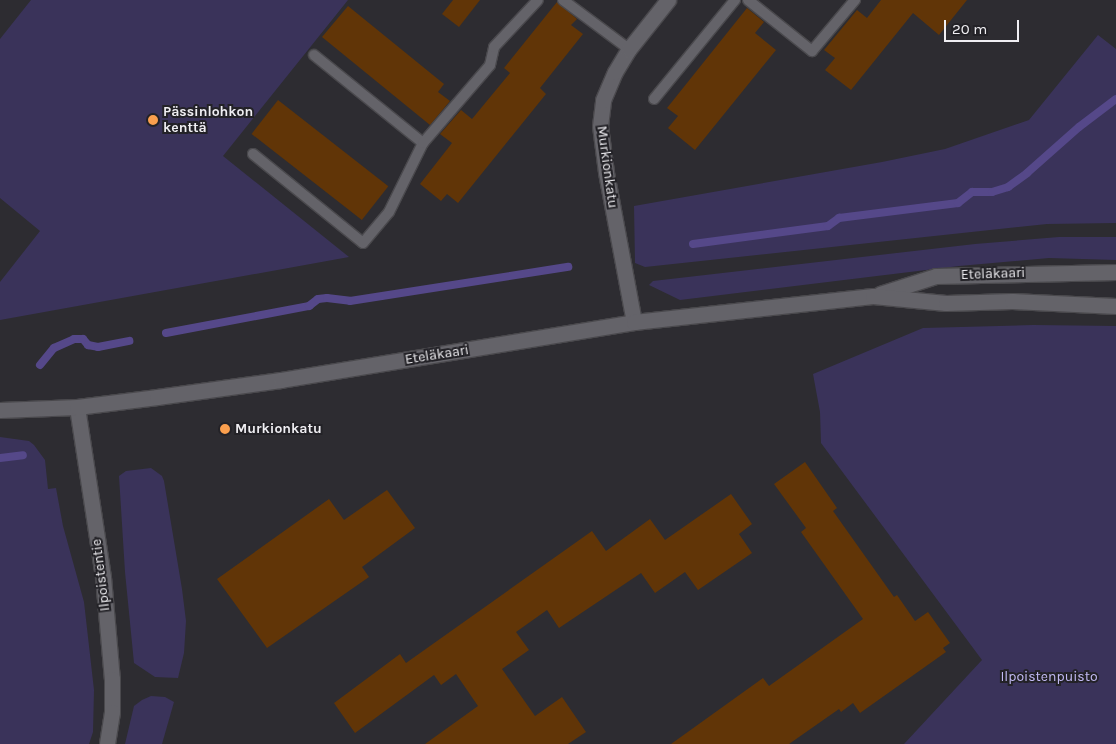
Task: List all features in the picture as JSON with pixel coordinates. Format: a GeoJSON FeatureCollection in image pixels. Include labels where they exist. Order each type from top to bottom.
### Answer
{"type":"FeatureCollection","features":[{"type":"Feature","properties":{"kind":"main road","name":"Murkionkatu"},"geometry":{"type":"LineString","coordinates":[[634,322],[606,172],[600,126],[603,100],[615,72],[629,49],[668,0]]}},
{"type":"Feature","properties":{"kind":"main road","name":"Eteläkaari"},"geometry":{"type":"LineString","coordinates":[[0,410],[77,407],[281,380],[634,322],[874,296],[936,276],[1116,272]]}},
{"type":"Feature","properties":{"kind":"main road","name":"Eteläkaari"},"geometry":{"type":"LineString","coordinates":[[874,296],[946,303],[1012,301],[1116,306]]}},
{"type":"Feature","properties":{"kind":"main road","name":"Ilpoistentie"},"geometry":{"type":"LineString","coordinates":[[77,407],[105,605],[112,679],[112,712],[107,744]]}},
{"type":"Feature","properties":{"kind":"lane"},"geometry":{"type":"LineString","coordinates":[[253,154],[363,244],[389,212],[423,143],[490,65],[494,47],[538,0]]}},
{"type":"Feature","properties":{"kind":"lane"},"geometry":{"type":"LineString","coordinates":[[563,0],[629,49]]}},
{"type":"Feature","properties":{"kind":"lane"},"geometry":{"type":"LineString","coordinates":[[654,99],[735,0]]}},
{"type":"Feature","properties":{"kind":"lane"},"geometry":{"type":"LineString","coordinates":[[748,0],[812,51],[855,0]]}},
{"type":"Feature","properties":{"kind":"lane"},"geometry":{"type":"LineString","coordinates":[[314,55],[423,143]]}},
{"type":"Feature","properties":{"kind":"green space"},"geometry":{"type":"Polygon","coordinates":[[[31,0],[348,0],[223,156],[349,257],[0,320],[0,282],[40,231],[0,198],[0,39],[31,0]]]}},
{"type":"Feature","properties":{"kind":"green space"},"geometry":{"type":"Polygon","coordinates":[[[1098,35],[1116,49],[1116,223],[1047,224],[645,267],[635,263],[634,206],[945,149],[1029,120],[1098,35]]]}},
{"type":"Feature","properties":{"kind":"green space"},"geometry":{"type":"Polygon","coordinates":[[[1059,237],[1116,237],[1116,260],[1049,258],[959,266],[680,300],[649,285],[653,281],[975,244],[1059,237]]]}},
{"type":"Feature","properties":{"kind":"green space","name":"Ilpoistenpuisto"},"geometry":{"type":"Polygon","coordinates":[[[1033,325],[1116,326],[1116,744],[904,744],[982,660],[821,443],[820,412],[813,374],[923,328],[1033,325]]]}},
{"type":"Feature","properties":{"kind":"green space"},"geometry":{"type":"Polygon","coordinates":[[[0,437],[29,441],[34,445],[45,460],[48,489],[56,488],[63,526],[84,602],[94,690],[93,732],[89,744],[0,744],[0,437]]]}},
{"type":"Feature","properties":{"kind":"green space"},"geometry":{"type":"Polygon","coordinates":[[[151,468],[162,476],[164,481],[182,589],[186,621],[184,653],[178,678],[155,677],[134,663],[125,572],[119,476],[126,471],[151,468]]]}},
{"type":"Feature","properties":{"kind":"green space"},"geometry":{"type":"Polygon","coordinates":[[[151,696],[165,697],[174,702],[162,744],[125,744],[134,706],[151,696]]]}},
{"type":"Feature","properties":{"kind":"building"},"geometry":{"type":"Polygon","coordinates":[[[453,0],[480,0],[459,27],[442,14],[453,0]]]}},
{"type":"Feature","properties":{"kind":"building"},"geometry":{"type":"Polygon","coordinates":[[[881,0],[967,0],[939,35],[913,13],[851,90],[825,70],[835,58],[824,50],[857,10],[867,18],[881,0]]]}},
{"type":"Feature","properties":{"kind":"building"},"geometry":{"type":"Polygon","coordinates":[[[557,2],[577,19],[571,25],[583,34],[540,88],[546,94],[458,203],[447,194],[441,201],[420,184],[452,143],[440,134],[461,110],[472,119],[510,73],[504,68],[557,2]]]}},
{"type":"Feature","properties":{"kind":"building"},"geometry":{"type":"Polygon","coordinates":[[[348,6],[444,84],[438,92],[450,101],[430,125],[322,37],[348,6]]]}},
{"type":"Feature","properties":{"kind":"building"},"geometry":{"type":"Polygon","coordinates":[[[747,8],[764,22],[755,33],[776,50],[695,150],[668,128],[678,116],[667,108],[747,8]]]}},
{"type":"Feature","properties":{"kind":"building"},"geometry":{"type":"Polygon","coordinates":[[[278,100],[388,186],[362,220],[252,134],[278,100]]]}},
{"type":"Feature","properties":{"kind":"building"},"geometry":{"type":"Polygon","coordinates":[[[805,462],[837,508],[833,511],[894,597],[897,595],[915,621],[928,612],[950,643],[943,648],[946,652],[860,713],[853,703],[841,712],[839,709],[789,744],[671,744],[763,678],[769,686],[863,619],[801,532],[806,528],[774,484],[805,462]]]}},
{"type":"Feature","properties":{"kind":"building"},"geometry":{"type":"Polygon","coordinates":[[[387,490],[415,528],[362,567],[369,577],[267,648],[217,579],[329,499],[344,520],[387,490]]]}},
{"type":"Feature","properties":{"kind":"building"},"geometry":{"type":"Polygon","coordinates":[[[731,494],[752,524],[739,534],[752,553],[698,590],[685,572],[655,593],[641,573],[559,628],[547,610],[516,632],[529,650],[502,669],[535,716],[562,697],[586,732],[568,744],[425,744],[478,706],[456,674],[441,685],[434,675],[355,733],[334,703],[400,654],[406,663],[592,531],[606,551],[650,519],[665,540],[731,494]]]}},
{"type":"Feature","properties":{"kind":"waterway"},"geometry":{"type":"LineString","coordinates":[[693,244],[828,226],[839,218],[958,203],[972,192],[992,192],[1008,187],[1027,173],[1079,127],[1116,99]]}},
{"type":"Feature","properties":{"kind":"waterway"},"geometry":{"type":"LineString","coordinates":[[166,333],[309,306],[318,299],[327,298],[350,301],[568,267]]}},
{"type":"Feature","properties":{"kind":"waterway"},"geometry":{"type":"LineString","coordinates":[[40,365],[54,348],[74,339],[83,339],[88,345],[98,347],[129,341]]}},
{"type":"Feature","properties":{"kind":"waterway"},"geometry":{"type":"LineString","coordinates":[[0,458],[23,455]]}},
{"type":"Feature","properties":{"kind":"place","name":"Pässinlohkon kenttä"},"geometry":{"type":"Point","coordinates":[153,120]}},
{"type":"Feature","properties":{"kind":"place","name":"Murkionkatu"},"geometry":{"type":"Point","coordinates":[225,429]}}]}
